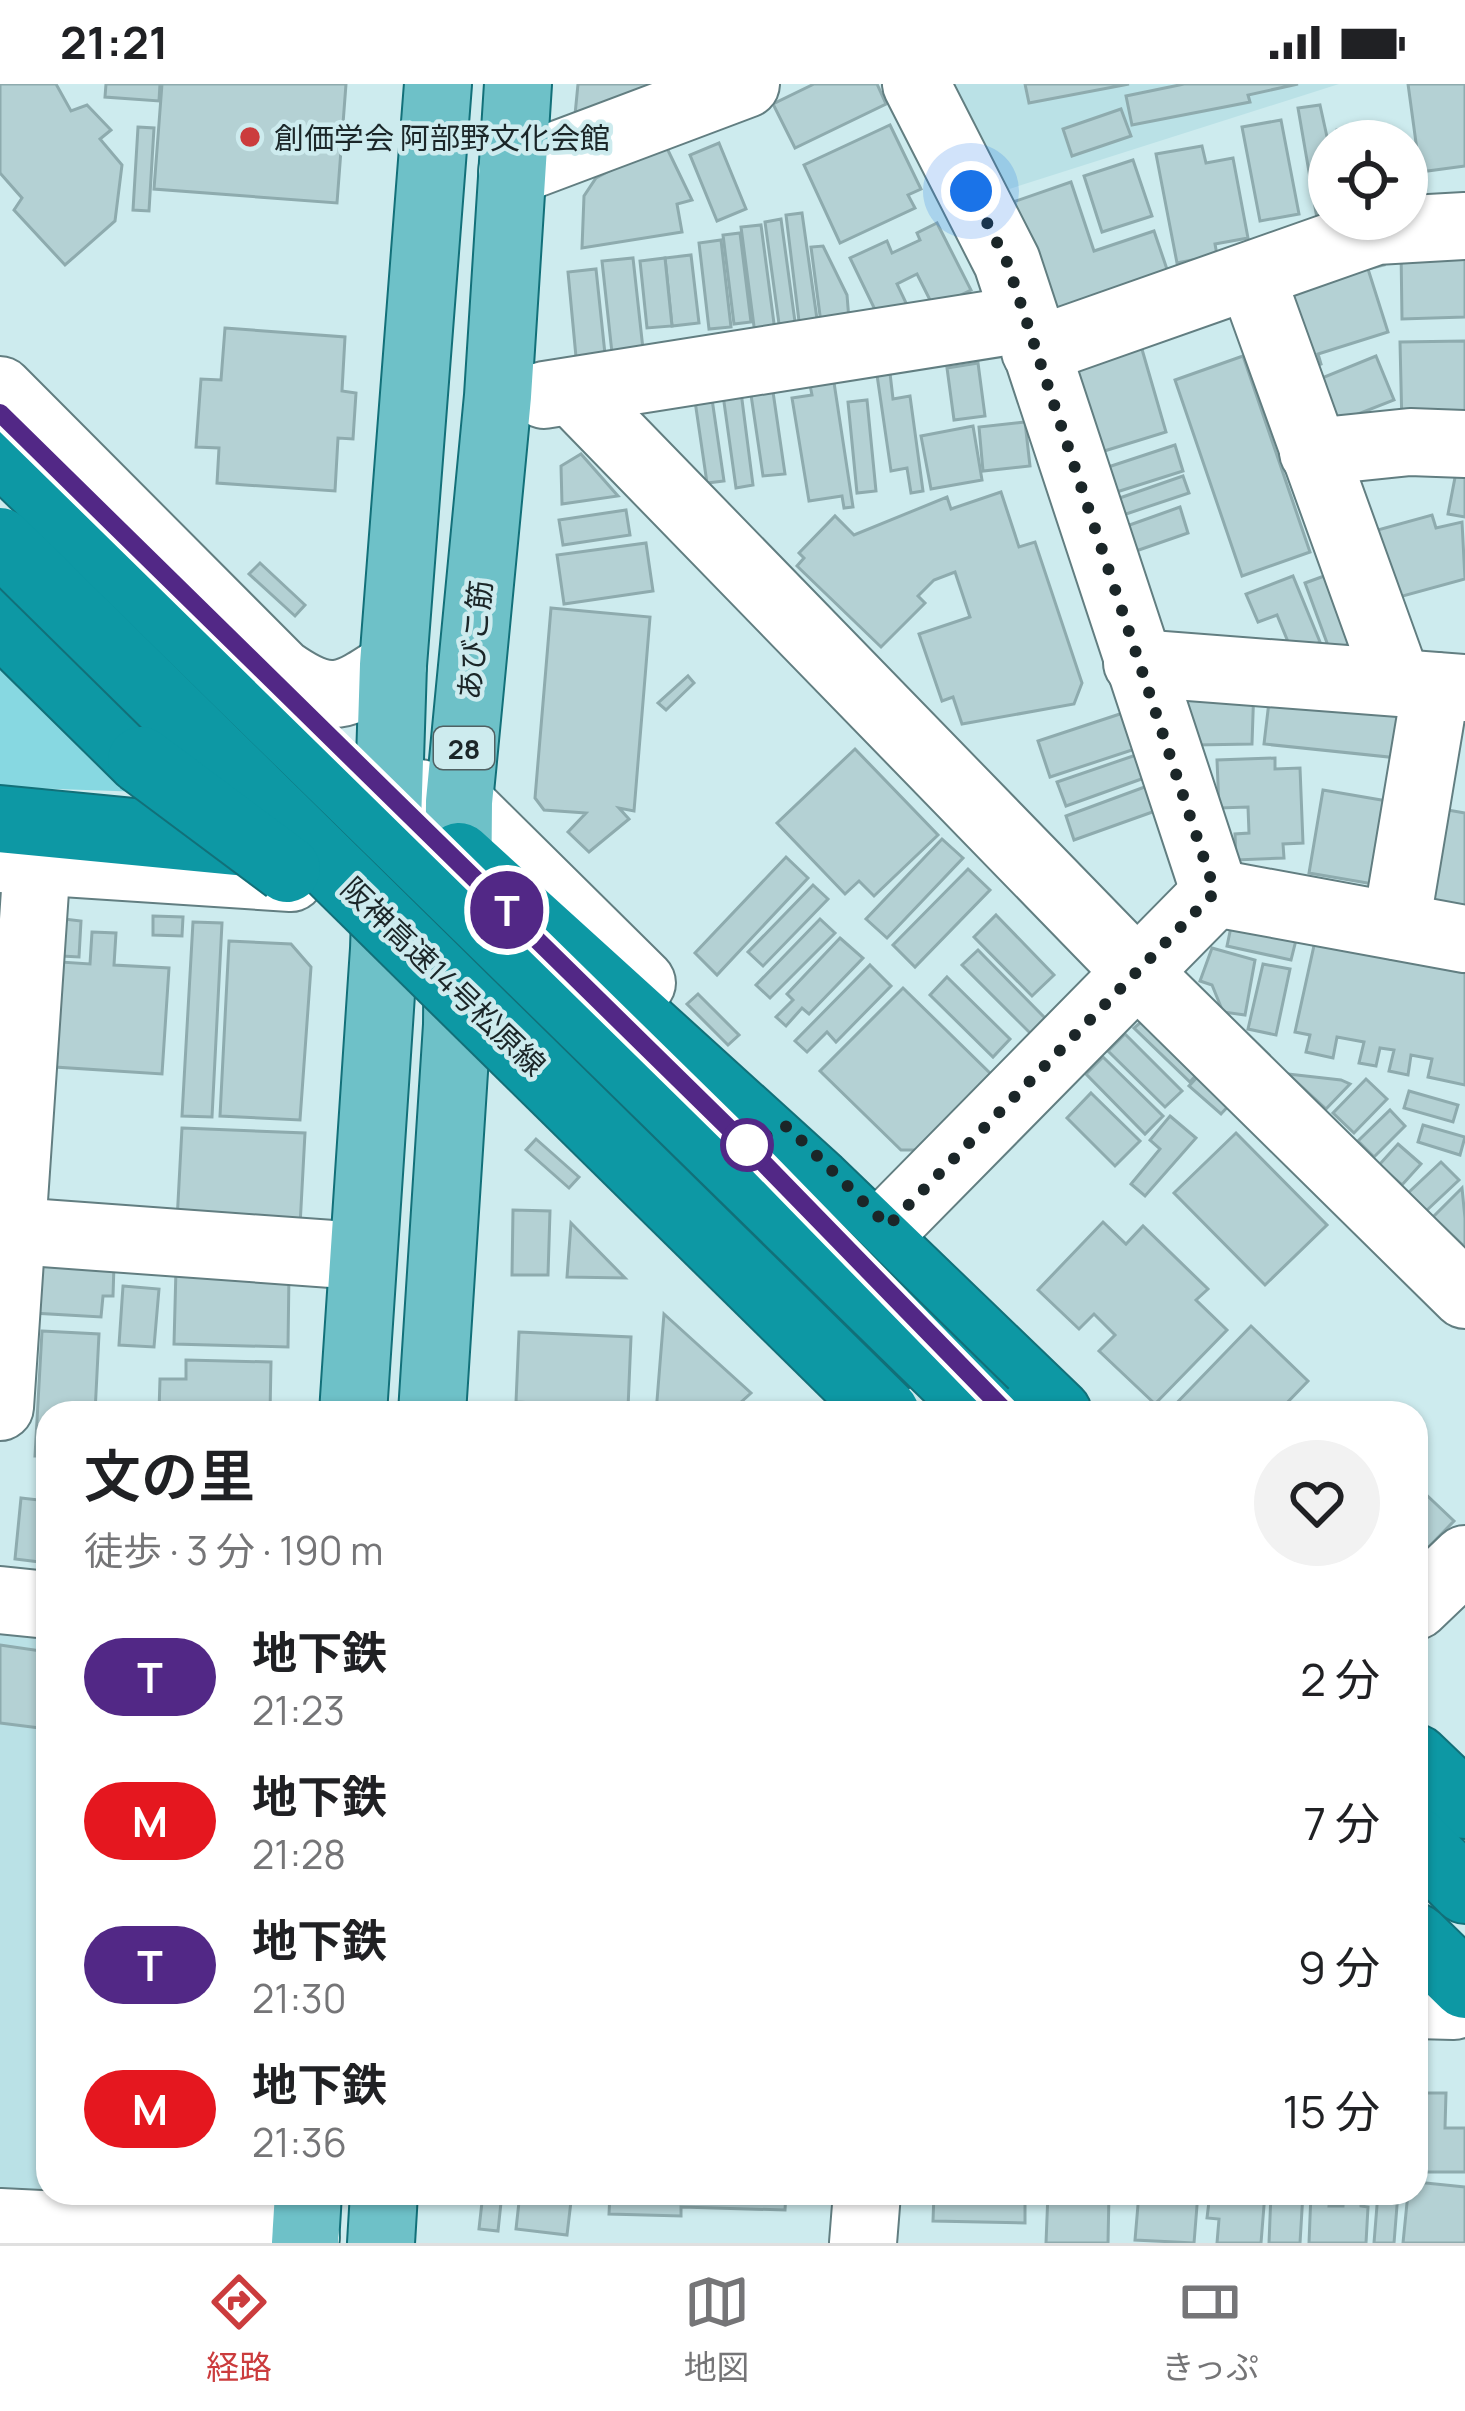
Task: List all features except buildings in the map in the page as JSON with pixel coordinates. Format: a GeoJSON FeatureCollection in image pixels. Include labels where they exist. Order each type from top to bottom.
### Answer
{"type":"FeatureCollection","features":[{"type":"Feature","properties":{"kind":"highway"},"geometry":{"type":"LineString","coordinates":[[0,450],[973,1401]]}},
{"type":"Feature","properties":{"kind":"highway","name":"阪神高速14号松原線"},"geometry":{"type":"LineString","coordinates":[[0,541],[474,1023],[873,1401]]}},
{"type":"Feature","properties":{"kind":"highway"},"geometry":{"type":"LineString","coordinates":[[0,621],[141,760],[474,1023]]}},
{"type":"Feature","properties":{"kind":"highway"},"geometry":{"type":"LineString","coordinates":[[459,829],[1046,1401]]}},
{"type":"Feature","properties":{"kind":"highway"},"geometry":{"type":"LineString","coordinates":[[20,840],[386,856]]}},
{"type":"Feature","properties":{"kind":"highway"},"geometry":{"type":"LineString","coordinates":[[1428,1770],[1465,1805]]}},
{"type":"Feature","properties":{"kind":"highway"},"geometry":{"type":"LineString","coordinates":[[1428,1853],[1465,1890]]}},
{"type":"Feature","properties":{"kind":"highway"},"geometry":{"type":"LineString","coordinates":[[1428,1963],[1443,1997]]}},
{"type":"Feature","properties":{"kind":"main road","name":"28"},"geometry":{"type":"LineString","coordinates":[[354,1401],[384,950],[393,665],[438,84]]}},
{"type":"Feature","properties":{"kind":"main road","name":"あびこ筋"},"geometry":{"type":"LineString","coordinates":[[433,1401],[474,1023],[459,829],[498,396],[518,84]]}},
{"type":"Feature","properties":{"kind":"main road"},"geometry":{"type":"LineString","coordinates":[[380,2243],[383,2205]]}},
{"type":"Feature","properties":{"kind":"street"},"geometry":{"type":"LineString","coordinates":[[512,172],[746,84]]}},
{"type":"Feature","properties":{"kind":"street"},"geometry":{"type":"LineString","coordinates":[[916,84],[1007,262],[1215,892]]}},
{"type":"Feature","properties":{"kind":"street"},"geometry":{"type":"LineString","coordinates":[[498,396],[575,394],[1029,335],[1251,276],[1376,231],[1465,226]]}},
{"type":"Feature","properties":{"kind":"street"},"geometry":{"type":"LineString","coordinates":[[1251,276],[1313,452],[1433,685],[1396,926]]}},
{"type":"Feature","properties":{"kind":"street"},"geometry":{"type":"LineString","coordinates":[[0,390],[281,672],[309,691],[331,696],[352,692],[393,665]]}},
{"type":"Feature","properties":{"kind":"street"},"geometry":{"type":"LineString","coordinates":[[575,394],[1139,974],[1465,1295]]}},
{"type":"Feature","properties":{"kind":"street"},"geometry":{"type":"LineString","coordinates":[[1313,452],[1410,442],[1465,444]]}},
{"type":"Feature","properties":{"kind":"street"},"geometry":{"type":"LineString","coordinates":[[1137,663],[1433,685]]}},
{"type":"Feature","properties":{"kind":"street"},"geometry":{"type":"LineString","coordinates":[[386,786],[459,829],[1077,1401]]}},
{"type":"Feature","properties":{"kind":"street"},"geometry":{"type":"LineString","coordinates":[[0,1407],[20,840],[330,886],[384,950],[474,1023],[503,1078],[571,1136],[842,1401]]}},
{"type":"Feature","properties":{"kind":"street"},"geometry":{"type":"LineString","coordinates":[[888,1226],[1215,892]]}},
{"type":"Feature","properties":{"kind":"street"},"geometry":{"type":"LineString","coordinates":[[1215,892],[1465,939]]}},
{"type":"Feature","properties":{"kind":"street"},"geometry":{"type":"LineString","coordinates":[[6,1231],[360,1256]]}},
{"type":"Feature","properties":{"kind":"street"},"geometry":{"type":"LineString","coordinates":[[1428,1594],[1465,1559]]}},
{"type":"Feature","properties":{"kind":"street"},"geometry":{"type":"LineString","coordinates":[[0,1600],[36,1603]]}},
{"type":"Feature","properties":{"kind":"street"},"geometry":{"type":"LineString","coordinates":[[1428,1730],[1465,1766]]}},
{"type":"Feature","properties":{"kind":"street"},"geometry":{"type":"LineString","coordinates":[[863,2243],[866,2205]]}},
{"type":"Feature","properties":{"kind":"street"},"geometry":{"type":"LineString","coordinates":[[0,2222],[306,2224]]}},
{"type":"Feature","properties":{"kind":"shaded area"},"geometry":{"type":"Polygon","coordinates":[[[935,84],[1339,84],[987,196],[935,84]]]}},
{"type":"Feature","properties":{"kind":"shaded area"},"geometry":{"type":"Polygon","coordinates":[[[0,599],[143,792],[0,787],[0,599]]]}},
{"type":"Feature","properties":{"kind":"shaded area"},"geometry":{"type":"Polygon","coordinates":[[[0,1625],[36,1629],[36,2205],[241,2205],[240,2219],[0,2203],[0,1625]]]}},
{"type":"Feature","properties":{"kind":"metro line","name":"T"},"geometry":{"type":"LineString","coordinates":[[0,413],[744,1143],[995,1401]]}},
{"type":"Feature","properties":{"kind":"place","name":"創価学会 阿部野文化会館"},"geometry":{"type":"Point","coordinates":[250,137]}},
{"type":"Feature","properties":{"kind":"route"},"geometry":{"type":"LineString","coordinates":[[747,1145],[787,1126],[888,1226],[1215,892],[1007,262],[971,191]]}}]}
